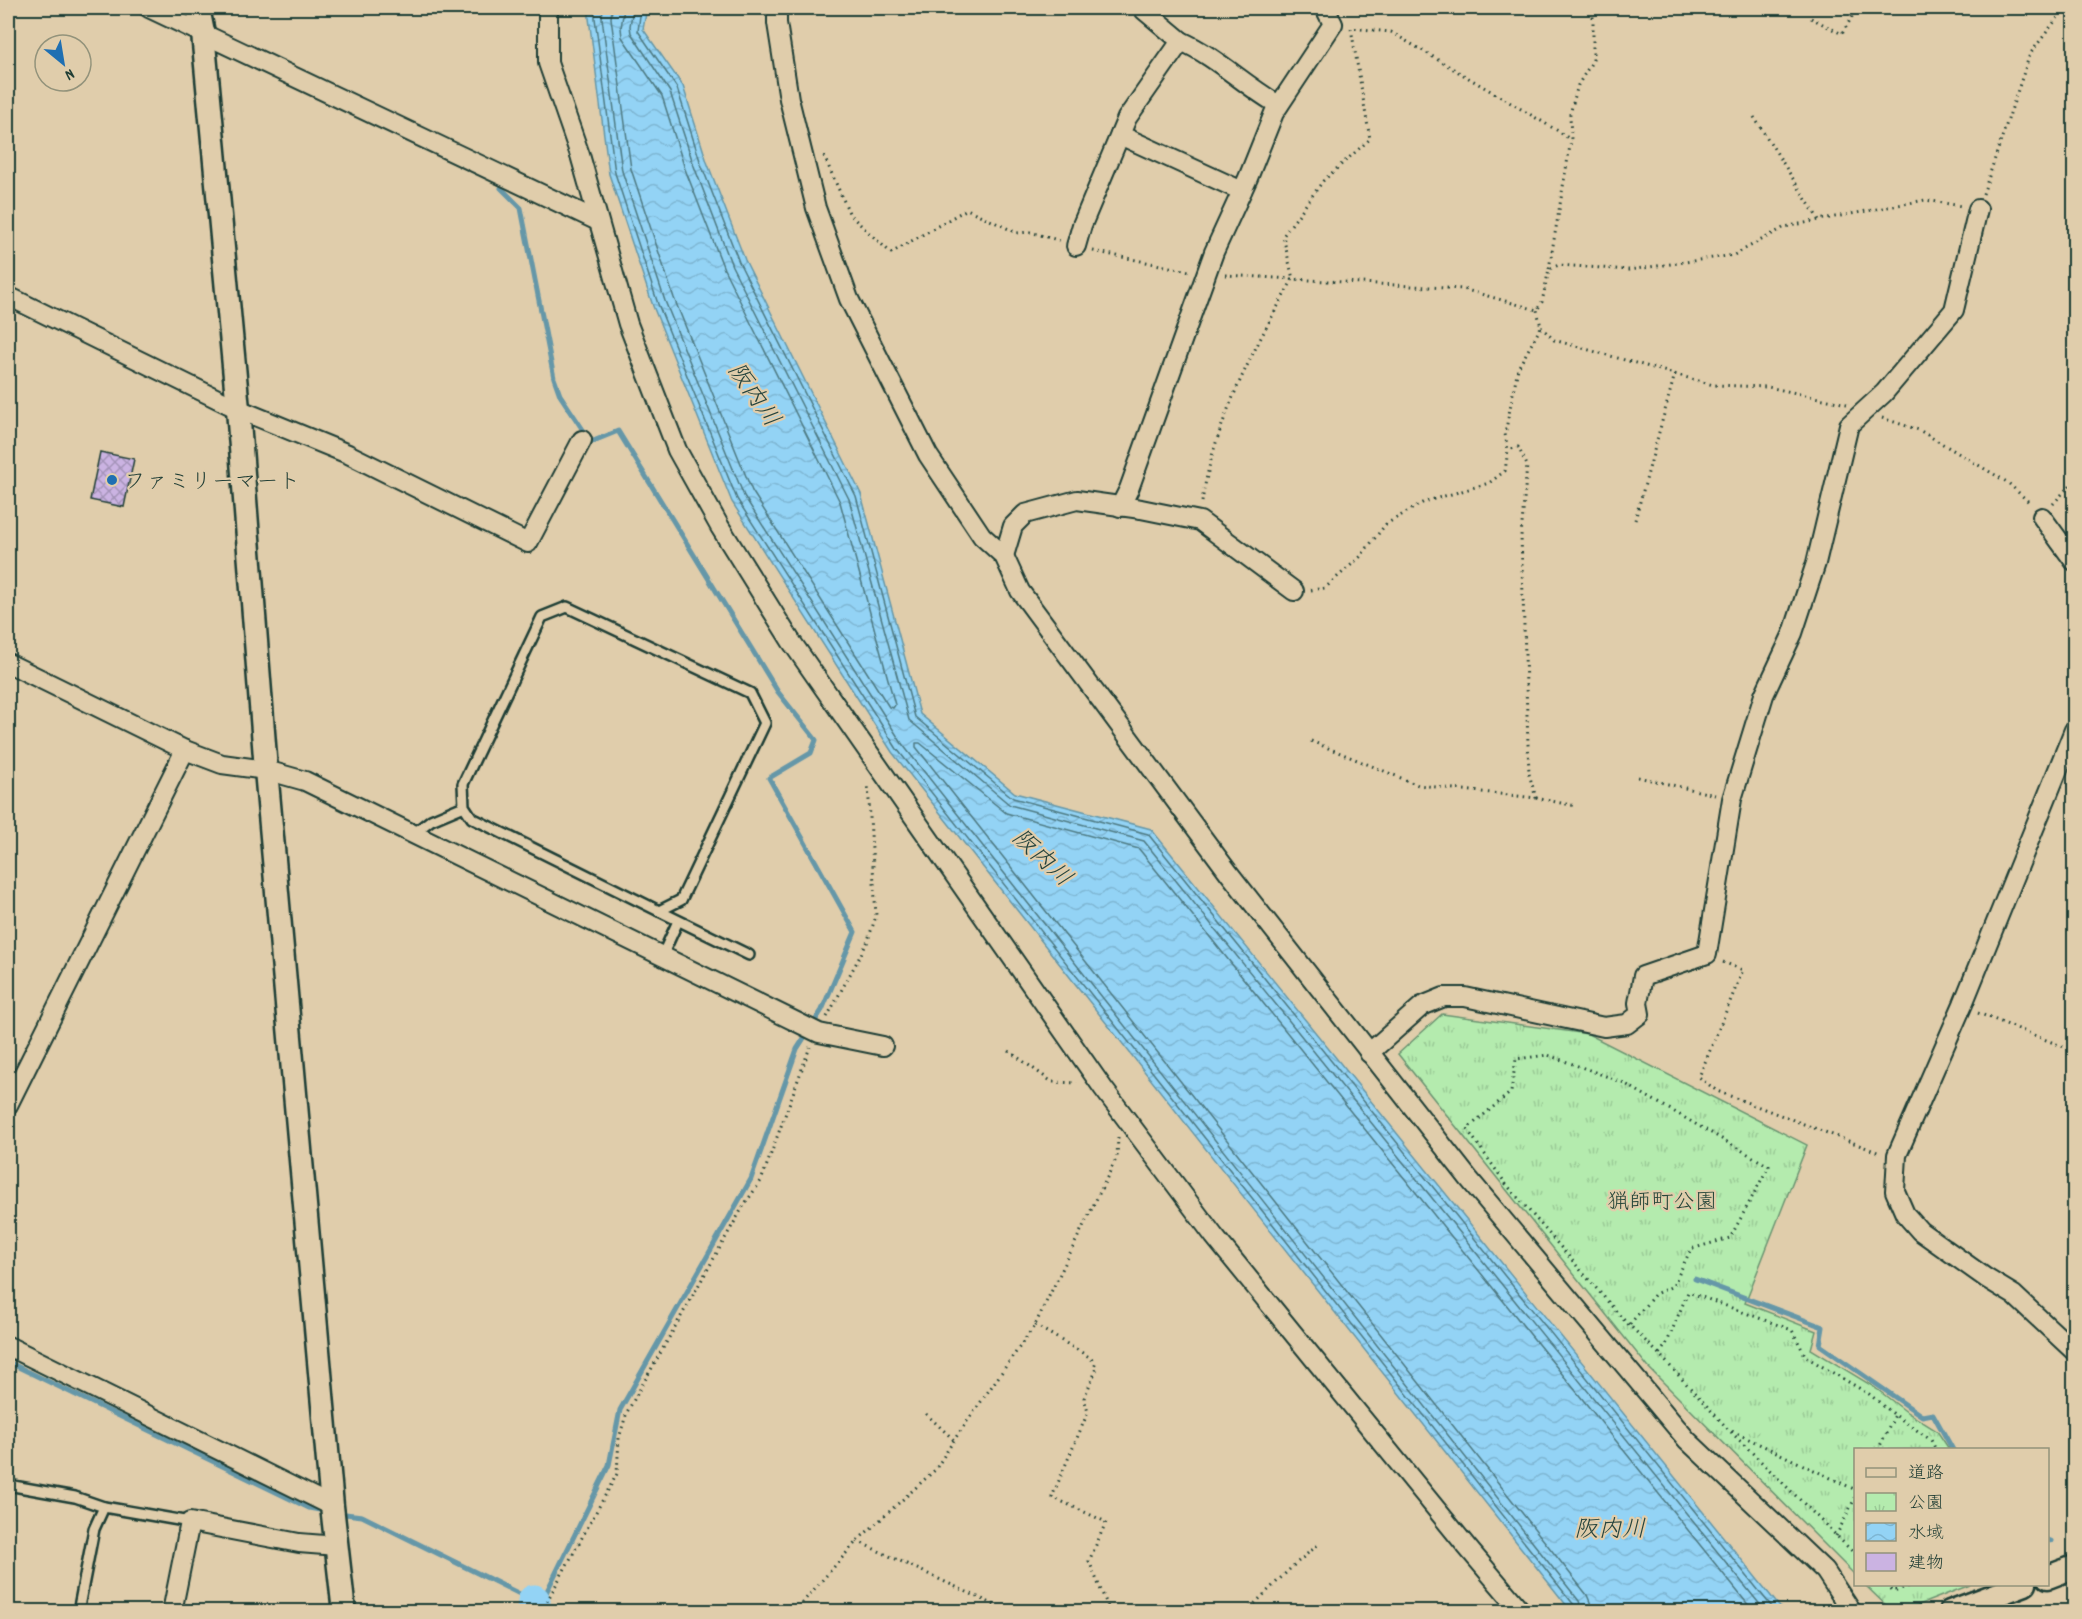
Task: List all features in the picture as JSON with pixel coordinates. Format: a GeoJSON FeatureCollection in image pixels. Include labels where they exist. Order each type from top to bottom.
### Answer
{"type":"FeatureCollection","features":[{"type":"Feature","properties":{"kind":"street"},"geometry":{"type":"LineString","coordinates":[[149,8],[598,221]]}},
{"type":"Feature","properties":{"kind":"street"},"geometry":{"type":"LineString","coordinates":[[198,8],[203,33],[238,409],[266,771],[332,1506],[344,1611]]}},
{"type":"Feature","properties":{"kind":"street"},"geometry":{"type":"LineString","coordinates":[[548,8],[548,63],[580,155],[628,324],[677,450],[720,527],[790,641],[1103,1088],[1214,1236],[1467,1547],[1522,1611]]}},
{"type":"Feature","properties":{"kind":"street"},"geometry":{"type":"LineString","coordinates":[[777,8],[777,23],[789,99],[797,132],[816,208],[849,299],[928,455],[982,536],[1004,556],[1027,601],[1222,864],[1468,1179],[1687,1440],[1825,1571],[1851,1611]]}},
{"type":"Feature","properties":{"kind":"street"},"geometry":{"type":"LineString","coordinates":[[1145,8],[1144,10],[1181,41],[1196,48],[1264,97],[1279,105]]}},
{"type":"Feature","properties":{"kind":"street"},"geometry":{"type":"LineString","coordinates":[[1120,507],[1129,489],[1206,272],[1274,113],[1333,24],[1324,8]]}},
{"type":"Feature","properties":{"kind":"street"},"geometry":{"type":"LineString","coordinates":[[1076,246],[1082,225],[1127,118],[1181,41]]}},
{"type":"Feature","properties":{"kind":"street"},"geometry":{"type":"LineString","coordinates":[[1120,135],[1242,191]]}},
{"type":"Feature","properties":{"kind":"street"},"geometry":{"type":"LineString","coordinates":[[1369,1053],[1422,1006],[1444,997],[1465,997],[1604,1027],[1627,1024],[1640,1014],[1638,1003],[1643,975],[1707,954],[1732,799],[1764,695],[1793,633],[1816,563],[1849,425],[1884,393],[1954,310],[1978,209]]}},
{"type":"Feature","properties":{"kind":"street"},"geometry":{"type":"LineString","coordinates":[[8,296],[238,409],[348,454],[528,543],[582,440]]}},
{"type":"Feature","properties":{"kind":"street"},"geometry":{"type":"LineString","coordinates":[[1004,556],[1013,526],[1025,514],[1077,500],[1200,521],[1294,591]]}},
{"type":"Feature","properties":{"kind":"street"},"geometry":{"type":"LineString","coordinates":[[2042,516],[2074,561]]}},
{"type":"Feature","properties":{"kind":"street"},"geometry":{"type":"LineString","coordinates":[[8,663],[185,750],[222,764],[266,771],[305,781],[819,1033],[883,1046]]}},
{"type":"Feature","properties":{"kind":"street"},"geometry":{"type":"LineString","coordinates":[[2074,730],[1964,1004],[1897,1155],[1895,1191],[1905,1214],[1920,1231],[2014,1295],[2074,1351]]}},
{"type":"Feature","properties":{"kind":"street"},"geometry":{"type":"LineString","coordinates":[[8,1106],[185,750]]}},
{"type":"Feature","properties":{"kind":"street"},"geometry":{"type":"LineString","coordinates":[[8,1346],[332,1506]]}},
{"type":"Feature","properties":{"kind":"street"},"geometry":{"type":"LineString","coordinates":[[172,1611],[190,1522],[299,1544],[337,1546]]}},
{"type":"Feature","properties":{"kind":"street"},"geometry":{"type":"LineString","coordinates":[[2049,1576],[2074,1567]]}},
{"type":"Feature","properties":{"kind":"street"},"geometry":{"type":"LineString","coordinates":[[1950,1611],[2019,1586]]}},
{"type":"Feature","properties":{"kind":"lane"},"geometry":{"type":"LineString","coordinates":[[659,911],[681,900],[765,723],[750,693],[567,607],[542,617],[462,784],[464,806],[472,818],[678,921],[749,955]]}},
{"type":"Feature","properties":{"kind":"lane"},"geometry":{"type":"LineString","coordinates":[[413,834],[431,820],[464,806]]}},
{"type":"Feature","properties":{"kind":"lane"},"geometry":{"type":"LineString","coordinates":[[662,956],[678,921]]}},
{"type":"Feature","properties":{"kind":"lane"},"geometry":{"type":"LineString","coordinates":[[8,1485],[75,1497],[104,1507],[190,1522]]}},
{"type":"Feature","properties":{"kind":"lane"},"geometry":{"type":"LineString","coordinates":[[78,1611],[94,1529],[104,1507]]}},
{"type":"Feature","properties":{"kind":"path"},"geometry":{"type":"LineString","coordinates":[[1591,8],[1593,12],[1593,60],[1578,85],[1570,114],[1571,140],[1542,303],[1537,310],[1541,327],[1554,340],[1713,386],[1768,387],[1850,405],[1861,414],[1919,430],[2007,482],[2024,496],[2042,516],[2074,481]]}},
{"type":"Feature","properties":{"kind":"path"},"geometry":{"type":"LineString","coordinates":[[1697,8],[1702,17]]}},
{"type":"Feature","properties":{"kind":"path"},"geometry":{"type":"LineString","coordinates":[[1811,18],[1842,34],[1857,8]]}},
{"type":"Feature","properties":{"kind":"path"},"geometry":{"type":"LineString","coordinates":[[1548,269],[1559,265],[1629,270],[1734,255],[1785,227],[1924,200],[1978,209],[2031,54],[2065,8]]}},
{"type":"Feature","properties":{"kind":"path"},"geometry":{"type":"LineString","coordinates":[[1200,521],[1207,470],[1228,409],[1268,324],[1293,279],[1283,236],[1323,181],[1370,139],[1351,28],[1391,32],[1558,130],[1571,140]]}},
{"type":"Feature","properties":{"kind":"path"},"geometry":{"type":"LineString","coordinates":[[1754,117],[1819,220]]}},
{"type":"Feature","properties":{"kind":"path"},"geometry":{"type":"LineString","coordinates":[[823,154],[850,215],[891,253],[967,209],[1017,233],[1030,232],[1101,254],[1206,272],[1464,289],[1537,310]]}},
{"type":"Feature","properties":{"kind":"path"},"geometry":{"type":"LineString","coordinates":[[1294,591],[1325,588],[1360,557],[1386,524],[1424,502],[1489,483],[1505,471],[1508,450],[1505,434],[1518,368],[1541,327]]}},
{"type":"Feature","properties":{"kind":"path"},"geometry":{"type":"LineString","coordinates":[[1635,520],[1675,374]]}},
{"type":"Feature","properties":{"kind":"path"},"geometry":{"type":"LineString","coordinates":[[1508,450],[1518,447],[1527,465],[1521,536],[1522,600],[1529,774],[1536,798]]}},
{"type":"Feature","properties":{"kind":"path"},"geometry":{"type":"LineString","coordinates":[[1311,741],[1418,785],[1536,798],[1576,806]]}},
{"type":"Feature","properties":{"kind":"path"},"geometry":{"type":"LineString","coordinates":[[541,1611],[616,1474],[619,1438],[627,1412],[744,1205],[761,1180],[807,1053],[867,943],[876,916],[868,776],[874,759]]}},
{"type":"Feature","properties":{"kind":"path"},"geometry":{"type":"LineString","coordinates":[[1638,777],[1732,799]]}},
{"type":"Feature","properties":{"kind":"path"},"geometry":{"type":"LineString","coordinates":[[1707,954],[1743,970],[1699,1077],[1717,1092],[1884,1154],[1897,1155]]}},
{"type":"Feature","properties":{"kind":"path"},"geometry":{"type":"LineString","coordinates":[[1964,1004],[1973,1011],[2074,1052]]}},
{"type":"Feature","properties":{"kind":"path"},"geometry":{"type":"LineString","coordinates":[[1009,1052],[1052,1082],[1077,1083],[1103,1088]]}},
{"type":"Feature","properties":{"kind":"path"},"geometry":{"type":"LineString","coordinates":[[1630,1324],[1655,1294],[1673,1286],[1691,1249],[1730,1238],[1769,1166],[1622,1082],[1548,1055],[1516,1059],[1511,1092],[1467,1129],[1506,1184],[1622,1317],[1728,1429],[1854,1553]]}},
{"type":"Feature","properties":{"kind":"path"},"geometry":{"type":"LineString","coordinates":[[794,1611],[857,1541],[935,1470],[1035,1325],[1117,1157],[1118,1134]]}},
{"type":"Feature","properties":{"kind":"path"},"geometry":{"type":"LineString","coordinates":[[1659,1354],[1666,1345],[1689,1292],[1693,1292],[1792,1330],[1806,1357],[1869,1394],[1894,1416],[1931,1440],[1935,1448]]}},
{"type":"Feature","properties":{"kind":"path"},"geometry":{"type":"LineString","coordinates":[[1035,1325],[1091,1358],[1097,1368],[1084,1398],[1088,1412],[1053,1497],[1106,1522],[1089,1561],[1110,1611]]}},
{"type":"Feature","properties":{"kind":"path"},"geometry":{"type":"LineString","coordinates":[[926,1414],[954,1440]]}},
{"type":"Feature","properties":{"kind":"path"},"geometry":{"type":"LineString","coordinates":[[1878,1448],[1894,1416]]}},
{"type":"Feature","properties":{"kind":"path"},"geometry":{"type":"LineString","coordinates":[[1728,1429],[1854,1489]]}},
{"type":"Feature","properties":{"kind":"path"},"geometry":{"type":"LineString","coordinates":[[1836,1536],[1854,1500]]}},
{"type":"Feature","properties":{"kind":"path"},"geometry":{"type":"LineString","coordinates":[[857,1541],[1010,1611]]}},
{"type":"Feature","properties":{"kind":"path"},"geometry":{"type":"LineString","coordinates":[[1246,1611],[1320,1543]]}},
{"type":"Feature","properties":{"kind":"path"},"geometry":{"type":"LineString","coordinates":[[1889,1586],[1893,1591],[1910,1586]]}},
{"type":"Feature","properties":{"kind":"green space","name":"猟師町公園"},"geometry":{"type":"Polygon","coordinates":[[[1442,1014],[1588,1034],[1807,1145],[1745,1303],[1816,1331],[1811,1349],[1874,1387],[1908,1413],[1937,1431],[1948,1448],[1854,1448],[1854,1574],[1648,1367],[1398,1054],[1442,1014]]]}},
{"type":"Feature","properties":{"kind":"green space"},"geometry":{"type":"Polygon","coordinates":[[[1866,1586],[1967,1586],[1901,1612],[1892,1611],[1866,1586]]]}},
{"type":"Feature","properties":{"kind":"water","name":"阪内川"},"geometry":{"type":"Polygon","coordinates":[[[589,8],[647,8],[643,29],[683,86],[707,162],[745,260],[861,494],[920,714],[1015,793],[1151,829],[1783,1611],[1571,1611],[892,752],[732,502],[653,306],[609,174],[589,8]]]}},
{"type":"Feature","properties":{"kind":"building","name":"ファミリーマート"},"geometry":{"type":"Polygon","coordinates":[[[100,452],[134,459],[124,507],[90,500],[100,452]]]}},
{"type":"Feature","properties":{"kind":"waterway"},"geometry":{"type":"LineString","coordinates":[[337,1513],[362,1516],[534,1601],[545,1595],[609,1465],[620,1410],[751,1179],[797,1049],[822,1010],[855,932],[769,778],[811,753],[816,740],[778,692],[618,431],[591,442],[560,395],[554,378],[521,208],[501,188]]}},
{"type":"Feature","properties":{"kind":"waterway"},"geometry":{"type":"LineString","coordinates":[[1695,1279],[1823,1327],[1820,1345],[1922,1416],[1933,1414],[1952,1448]]}},
{"type":"Feature","properties":{"kind":"waterway"},"geometry":{"type":"LineString","coordinates":[[8,1362],[309,1508],[325,1511]]}},
{"type":"Feature","properties":{"kind":"waterway"},"geometry":{"type":"LineString","coordinates":[[533,1612],[534,1601]]}},
{"type":"Feature","properties":{"kind":"place","name":"ファミリーマート"},"geometry":{"type":"Point","coordinates":[112,480]}}]}
